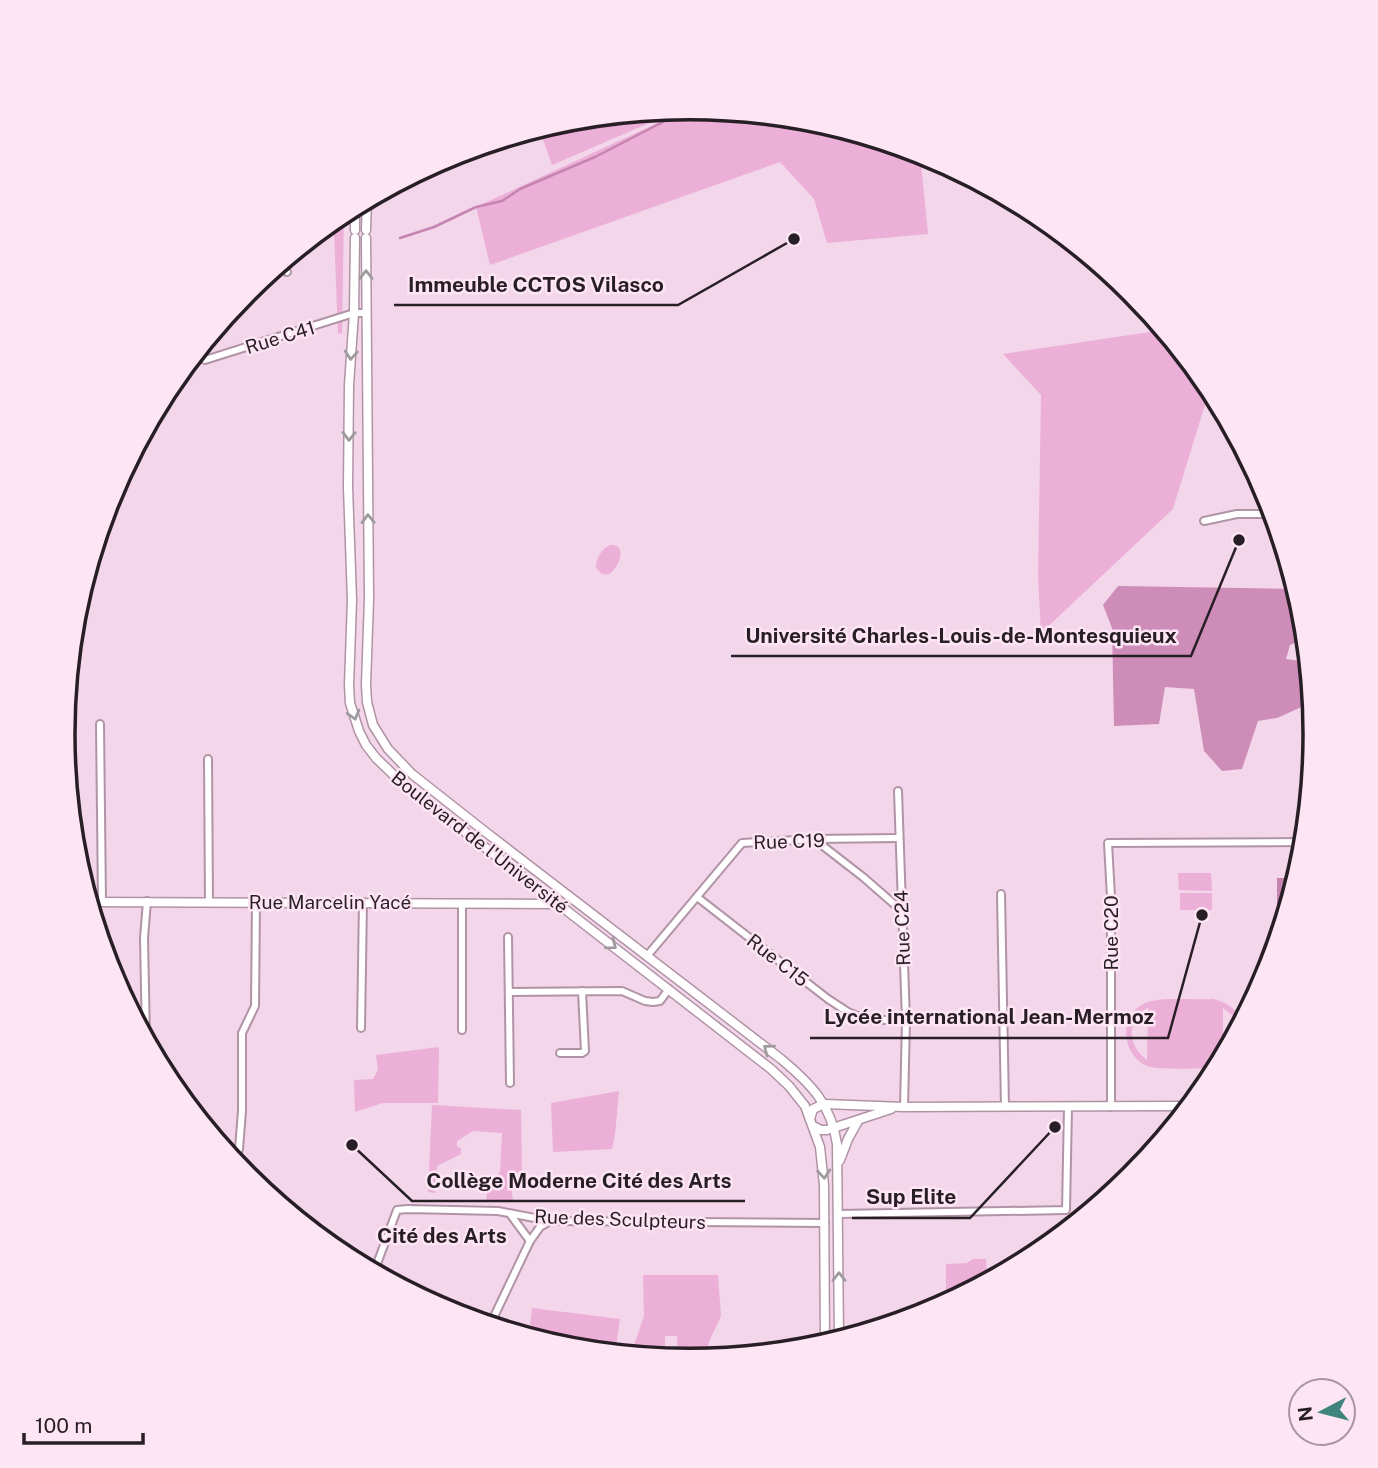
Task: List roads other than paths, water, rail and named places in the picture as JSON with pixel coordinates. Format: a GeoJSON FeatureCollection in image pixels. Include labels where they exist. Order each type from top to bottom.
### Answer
{"type":"FeatureCollection","features":[{"type":"Feature","properties":{"kind":"street","name":"Boulevard de l'Université"},"geometry":{"type":"LineString","coordinates":[[367,212],[369,599],[366,685],[373,725],[398,761],[412,774],[781,1059],[801,1076],[824,1104],[837,1144],[839,1329]]}},
{"type":"Feature","properties":{"kind":"street","name":"Boulevard de l'Université"},"geometry":{"type":"LineString","coordinates":[[355,219],[354,313],[349,385],[348,487],[352,600],[349,685],[359,731],[376,758],[402,783],[771,1069],[796,1095],[812,1122],[824,1170],[825,1332]]}},
{"type":"Feature","properties":{"kind":"street"},"geometry":{"type":"LineString","coordinates":[[355,238],[366,238]]}},
{"type":"Feature","properties":{"kind":"street","name":"Rue C41"},"geometry":{"type":"LineString","coordinates":[[203,359],[354,313],[367,313]]}},
{"type":"Feature","properties":{"kind":"street"},"geometry":{"type":"LineString","coordinates":[[1204,521],[1237,514],[1262,514]]}},
{"type":"Feature","properties":{"kind":"street"},"geometry":{"type":"LineString","coordinates":[[352,600],[369,599]]}},
{"type":"Feature","properties":{"kind":"street"},"geometry":{"type":"LineString","coordinates":[[100,724],[102,902]]}},
{"type":"Feature","properties":{"kind":"street"},"geometry":{"type":"LineString","coordinates":[[208,759],[209,902]]}},
{"type":"Feature","properties":{"kind":"street","name":"Rue C24"},"geometry":{"type":"LineString","coordinates":[[898,791],[905,1021],[901,1107]]}},
{"type":"Feature","properties":{"kind":"street","name":"Rue C19"},"geometry":{"type":"LineString","coordinates":[[648,956],[742,843],[899,838]]}},
{"type":"Feature","properties":{"kind":"street"},"geometry":{"type":"LineString","coordinates":[[814,839],[902,911]]}},
{"type":"Feature","properties":{"kind":"street","name":"Rue C20"},"geometry":{"type":"LineString","coordinates":[[1111,1107],[1111,897],[1108,843],[1293,842]]}},
{"type":"Feature","properties":{"kind":"street"},"geometry":{"type":"LineString","coordinates":[[558,904],[565,893]]}},
{"type":"Feature","properties":{"kind":"street"},"geometry":{"type":"LineString","coordinates":[[1001,894],[1005,1107]]}},
{"type":"Feature","properties":{"kind":"street","name":"Rue C15"},"geometry":{"type":"LineString","coordinates":[[697,897],[848,1012],[865,1019],[905,1021]]}},
{"type":"Feature","properties":{"kind":"street"},"geometry":{"type":"LineString","coordinates":[[146,1018],[144,938],[147,901]]}},
{"type":"Feature","properties":{"kind":"street","name":"Rue Marcelin Yacé"},"geometry":{"type":"LineString","coordinates":[[99,902],[558,904]]}},
{"type":"Feature","properties":{"kind":"street"},"geometry":{"type":"LineString","coordinates":[[239,1150],[242,1111],[242,1032],[254,1013],[255,1006],[256,902]]}},
{"type":"Feature","properties":{"kind":"street"},"geometry":{"type":"LineString","coordinates":[[361,1028],[363,902]]}},
{"type":"Feature","properties":{"kind":"street"},"geometry":{"type":"LineString","coordinates":[[462,903],[462,1030]]}},
{"type":"Feature","properties":{"kind":"street"},"geometry":{"type":"LineString","coordinates":[[508,937],[510,1083]]}},
{"type":"Feature","properties":{"kind":"street"},"geometry":{"type":"LineString","coordinates":[[509,992],[622,991],[653,1002],[660,1001],[669,989]]}},
{"type":"Feature","properties":{"kind":"street"},"geometry":{"type":"LineString","coordinates":[[560,1053],[585,1051],[582,991]]}},
{"type":"Feature","properties":{"kind":"street"},"geometry":{"type":"LineString","coordinates":[[901,1107],[824,1130],[812,1122],[813,1109],[824,1104],[901,1107],[1177,1106]]}},
{"type":"Feature","properties":{"kind":"street"},"geometry":{"type":"LineString","coordinates":[[838,1214],[1066,1210],[1068,1107]]}},
{"type":"Feature","properties":{"kind":"street"},"geometry":{"type":"LineString","coordinates":[[838,1167],[845,1145],[858,1120]]}},
{"type":"Feature","properties":{"kind":"street","name":"Rue des Sculpteurs"},"geometry":{"type":"LineString","coordinates":[[377,1263],[397,1210],[425,1208],[509,1212],[550,1221],[825,1223]]}},
{"type":"Feature","properties":{"kind":"street"},"geometry":{"type":"LineString","coordinates":[[509,1212],[530,1241]]}},
{"type":"Feature","properties":{"kind":"street"},"geometry":{"type":"LineString","coordinates":[[494,1316],[530,1241],[540,1227],[550,1221]]}},
{"type":"Feature","properties":{"kind":"waterway"},"geometry":{"type":"LineString","coordinates":[[400,238],[434,227],[476,207],[502,201],[520,189],[595,157],[664,121]]}},
{"type":"Feature","properties":{"kind":"place","name":"Immeuble CCTOS Vilasco"},"geometry":{"type":"Point","coordinates":[794,239]}},
{"type":"Feature","properties":{"kind":"place","name":"Université Charles-Louis-de-Montesquieux"},"geometry":{"type":"Point","coordinates":[1239,540]}},
{"type":"Feature","properties":{"kind":"place","name":"Lycée international Jean-Mermoz"},"geometry":{"type":"Point","coordinates":[1202,915]}},
{"type":"Feature","properties":{"kind":"place","name":"Sup Elite"},"geometry":{"type":"Point","coordinates":[1055,1127]}},
{"type":"Feature","properties":{"kind":"place","name":"Collège Moderne Cité des Arts"},"geometry":{"type":"Point","coordinates":[352,1145]}},
{"type":"Feature","properties":{"kind":"district","name":"Cité des Arts"},"geometry":{"type":"Point","coordinates":[442,1235]}}]}
